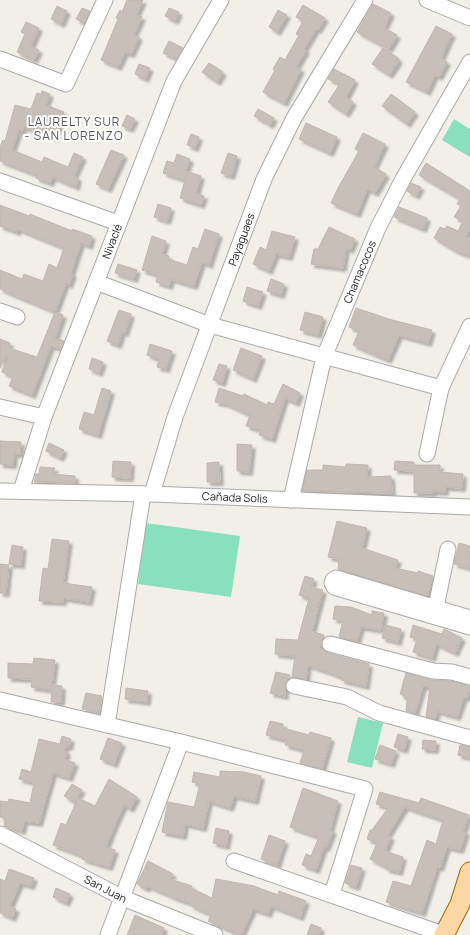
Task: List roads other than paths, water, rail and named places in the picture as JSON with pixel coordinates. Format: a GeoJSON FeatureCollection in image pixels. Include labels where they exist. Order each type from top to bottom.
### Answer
{"type":"FeatureCollection","features":[{"type":"Feature","properties":{"kind":"main road"},"geometry":{"type":"LineString","coordinates":[[448,935],[470,872]]}},
{"type":"Feature","properties":{"kind":"main road"},"geometry":{"type":"LineString","coordinates":[[448,935],[470,912]]}},
{"type":"Feature","properties":{"kind":"street"},"geometry":{"type":"LineString","coordinates":[[0,59],[66,84],[105,0]]}},
{"type":"Feature","properties":{"kind":"street","name":"Nivaclé"},"geometry":{"type":"LineString","coordinates":[[21,491],[44,417],[174,82],[221,0]]}},
{"type":"Feature","properties":{"kind":"street","name":"Payaguaes"},"geometry":{"type":"LineString","coordinates":[[107,725],[147,494],[264,179],[294,118],[365,0]]}},
{"type":"Feature","properties":{"kind":"street"},"geometry":{"type":"LineString","coordinates":[[431,1],[470,18]]}},
{"type":"Feature","properties":{"kind":"street","name":"Chamacocos"},"geometry":{"type":"LineString","coordinates":[[291,500],[324,357],[389,207],[403,179],[470,62]]}},
{"type":"Feature","properties":{"kind":"street"},"geometry":{"type":"LineString","coordinates":[[0,181],[118,223]]}},
{"type":"Feature","properties":{"kind":"street"},"geometry":{"type":"LineString","coordinates":[[96,282],[210,325],[440,388]]}},
{"type":"Feature","properties":{"kind":"street"},"geometry":{"type":"LineString","coordinates":[[0,311],[17,317]]}},
{"type":"Feature","properties":{"kind":"street"},"geometry":{"type":"LineString","coordinates":[[426,454],[440,388],[470,326]]}},
{"type":"Feature","properties":{"kind":"street"},"geometry":{"type":"LineString","coordinates":[[0,407],[44,417]]}},
{"type":"Feature","properties":{"kind":"street","name":"Cañada Solis"},"geometry":{"type":"LineString","coordinates":[[0,491],[147,494],[470,507]]}},
{"type":"Feature","properties":{"kind":"street"},"geometry":{"type":"LineString","coordinates":[[436,607],[448,549]]}},
{"type":"Feature","properties":{"kind":"street"},"geometry":{"type":"LineString","coordinates":[[470,618],[336,578],[332,583],[334,587],[470,627]]}},
{"type":"Feature","properties":{"kind":"street"},"geometry":{"type":"LineString","coordinates":[[330,644],[433,671],[452,672],[470,677]]}},
{"type":"Feature","properties":{"kind":"street"},"geometry":{"type":"LineString","coordinates":[[294,686],[347,697],[379,713],[470,738]]}},
{"type":"Feature","properties":{"kind":"street"},"geometry":{"type":"LineString","coordinates":[[0,700],[181,742],[365,789],[332,894]]}},
{"type":"Feature","properties":{"kind":"street"},"geometry":{"type":"LineString","coordinates":[[108,935],[181,742]]}},
{"type":"Feature","properties":{"kind":"street","name":"San Juan"},"geometry":{"type":"LineString","coordinates":[[2,840],[123,898],[215,935]]}},
{"type":"Feature","properties":{"kind":"street"},"geometry":{"type":"LineString","coordinates":[[234,861],[448,935]]}},
{"type":"Feature","properties":{"kind":"district","name":"LAURELTY SUR - SAN LORENZO"},"geometry":{"type":"Point","coordinates":[74,129]}}]}
